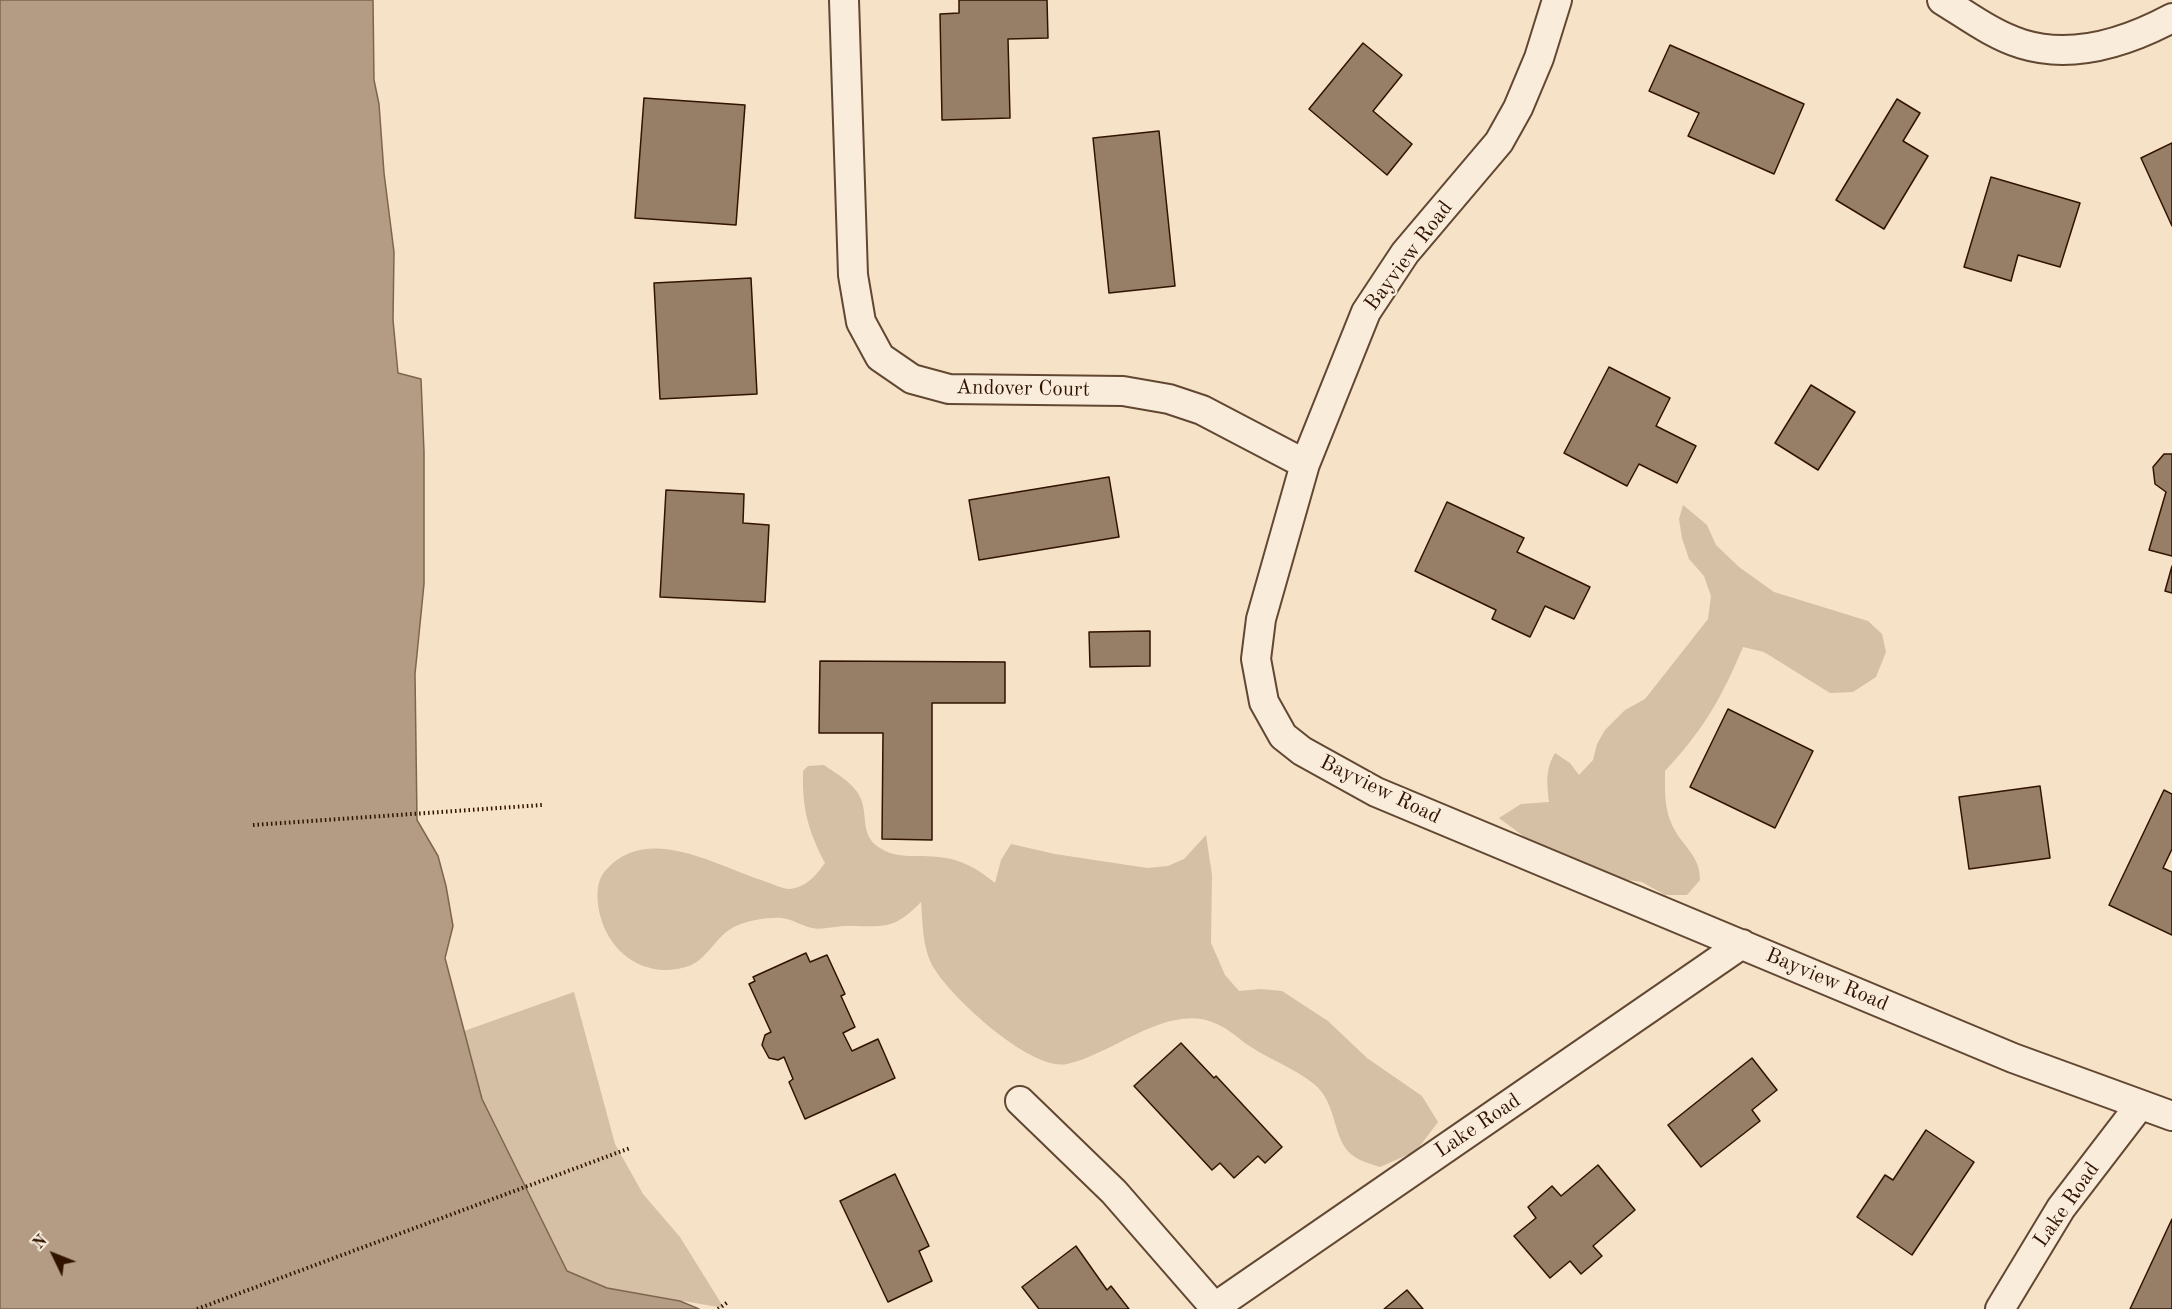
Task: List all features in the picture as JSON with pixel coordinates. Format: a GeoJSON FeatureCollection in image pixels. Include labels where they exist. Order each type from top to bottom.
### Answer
{"type":"FeatureCollection","features":[{"type":"Feature","properties":{"kind":"street","name":"Andover Court"},"geometry":{"type":"LineString","coordinates":[[844,0],[853,275],[861,322],[880,357],[912,379],[949,389],[1123,391],[1169,399],[1202,410],[1305,464]]}},
{"type":"Feature","properties":{"kind":"street","name":"Bayview Road"},"geometry":{"type":"LineString","coordinates":[[1557,0],[1539,58],[1518,108],[1499,142],[1405,254],[1366,312],[1305,464],[1261,619],[1256,659],[1263,702],[1283,736],[1302,751],[1376,792],[2013,1058],[2172,1116]]}},
{"type":"Feature","properties":{"kind":"street"},"geometry":{"type":"LineString","coordinates":[[1942,0],[1991,31],[2024,44],[2061,49],[2107,45],[2137,36],[2172,18]]}},
{"type":"Feature","properties":{"kind":"street","name":"Lake Road"},"geometry":{"type":"LineString","coordinates":[[1020,1101],[1114,1192],[1215,1308],[1742,944]]}},
{"type":"Feature","properties":{"kind":"street","name":"Lake Road"},"geometry":{"type":"LineString","coordinates":[[2000,1309],[2061,1208],[2140,1105]]}},
{"type":"Feature","properties":{"kind":"path"},"geometry":{"type":"LineString","coordinates":[[253,825],[542,805]]}},
{"type":"Feature","properties":{"kind":"path"},"geometry":{"type":"LineString","coordinates":[[197,1309],[630,1148]]}},
{"type":"Feature","properties":{"kind":"path"},"geometry":{"type":"LineString","coordinates":[[718,1309],[728,1302]]}},
{"type":"Feature","properties":{"kind":"shaded area"},"geometry":{"type":"Polygon","coordinates":[[[0,0],[373,0],[374,80],[379,104],[384,173],[394,252],[393,320],[398,373],[421,379],[424,452],[424,584],[415,674],[417,820],[438,856],[446,886],[453,926],[445,958],[482,1099],[567,1271],[607,1288],[680,1301],[699,1309],[0,1309],[0,0]]]}},
{"type":"Feature","properties":{"kind":"shaded area"},"geometry":{"type":"Polygon","coordinates":[[[1683,505],[1707,525],[1716,545],[1739,567],[1774,592],[1868,621],[1882,634],[1886,652],[1876,677],[1853,692],[1830,693],[1764,652],[1743,647],[1710,713],[1691,741],[1665,771],[1666,800],[1670,820],[1697,864],[1700,880],[1687,895],[1665,895],[1642,882],[1594,875],[1542,850],[1499,818],[1521,804],[1549,802],[1548,771],[1555,753],[1570,763],[1579,775],[1593,760],[1597,744],[1605,730],[1625,710],[1645,699],[1708,619],[1711,596],[1704,576],[1689,559],[1682,538],[1679,519],[1683,505]]]}},
{"type":"Feature","properties":{"kind":"shaded area"},"geometry":{"type":"Polygon","coordinates":[[[824,765],[855,789],[863,806],[867,832],[880,848],[894,854],[930,856],[961,862],[995,883],[1001,860],[1011,844],[1055,854],[1147,868],[1168,866],[1184,859],[1206,835],[1212,875],[1211,943],[1225,975],[1239,991],[1261,989],[1282,991],[1328,1021],[1367,1058],[1422,1096],[1438,1122],[1416,1151],[1380,1167],[1361,1160],[1347,1150],[1342,1142],[1328,1102],[1314,1084],[1251,1047],[1221,1026],[1199,1019],[1180,1019],[1161,1024],[1067,1064],[1052,1063],[1033,1056],[992,1029],[972,1012],[941,978],[926,950],[921,902],[902,919],[877,926],[819,929],[782,918],[748,922],[724,934],[695,963],[674,969],[659,970],[645,967],[632,961],[612,942],[600,915],[598,892],[600,881],[605,871],[622,857],[641,850],[661,849],[682,852],[784,888],[796,888],[810,880],[825,863],[807,819],[803,771],[808,766],[824,765]]]}},
{"type":"Feature","properties":{"kind":"shaded area"},"geometry":{"type":"Polygon","coordinates":[[[574,992],[615,1144],[643,1194],[680,1237],[724,1308],[607,1288],[567,1271],[482,1099],[464,1031],[574,992]]]}},
{"type":"Feature","properties":{"kind":"building"},"geometry":{"type":"Polygon","coordinates":[[[959,0],[1047,0],[1048,38],[1008,39],[1010,118],[942,120],[940,14],[959,13],[959,0]]]}},
{"type":"Feature","properties":{"kind":"building"},"geometry":{"type":"Polygon","coordinates":[[[1363,43],[1402,75],[1373,111],[1412,144],[1387,175],[1309,109],[1363,43]]]}},
{"type":"Feature","properties":{"kind":"building"},"geometry":{"type":"Polygon","coordinates":[[[1670,45],[1804,104],[1774,174],[1688,136],[1699,113],[1649,91],[1670,45]]]}},
{"type":"Feature","properties":{"kind":"building"},"geometry":{"type":"Polygon","coordinates":[[[644,98],[745,105],[736,225],[635,218],[644,98]]]}},
{"type":"Feature","properties":{"kind":"building"},"geometry":{"type":"Polygon","coordinates":[[[1897,99],[1920,113],[1903,141],[1928,156],[1884,229],[1836,200],[1897,99]]]}},
{"type":"Feature","properties":{"kind":"building"},"geometry":{"type":"Polygon","coordinates":[[[1159,131],[1175,286],[1109,293],[1093,138],[1159,131]]]}},
{"type":"Feature","properties":{"kind":"building"},"geometry":{"type":"Polygon","coordinates":[[[2172,143],[2172,226],[2141,158],[2172,143]]]}},
{"type":"Feature","properties":{"kind":"building"},"geometry":{"type":"Polygon","coordinates":[[[1991,177],[2080,203],[2060,267],[2018,255],[2011,281],[1964,267],[1991,177]]]}},
{"type":"Feature","properties":{"kind":"building"},"geometry":{"type":"Polygon","coordinates":[[[751,278],[757,394],[660,399],[654,283],[751,278]]]}},
{"type":"Feature","properties":{"kind":"building"},"geometry":{"type":"Polygon","coordinates":[[[1609,367],[1670,398],[1656,426],[1696,446],[1677,483],[1639,464],[1627,486],[1564,453],[1609,367]]]}},
{"type":"Feature","properties":{"kind":"building"},"geometry":{"type":"Polygon","coordinates":[[[1811,385],[1855,412],[1818,470],[1775,443],[1811,385]]]}},
{"type":"Feature","properties":{"kind":"building"},"geometry":{"type":"Polygon","coordinates":[[[2164,454],[2172,454],[2172,556],[2149,550],[2166,492],[2155,484],[2153,467],[2164,454]]]}},
{"type":"Feature","properties":{"kind":"building"},"geometry":{"type":"Polygon","coordinates":[[[1109,477],[1119,537],[979,560],[969,500],[1109,477]]]}},
{"type":"Feature","properties":{"kind":"building"},"geometry":{"type":"Polygon","coordinates":[[[666,490],[744,494],[743,523],[769,525],[765,602],[660,597],[666,490]]]}},
{"type":"Feature","properties":{"kind":"building"},"geometry":{"type":"Polygon","coordinates":[[[1447,502],[1524,538],[1517,552],[1590,587],[1574,619],[1545,606],[1530,637],[1492,619],[1496,610],[1415,571],[1447,502]]]}},
{"type":"Feature","properties":{"kind":"building"},"geometry":{"type":"Polygon","coordinates":[[[2172,566],[2172,593],[2165,591],[2172,566]]]}},
{"type":"Feature","properties":{"kind":"building"},"geometry":{"type":"Polygon","coordinates":[[[1150,631],[1150,666],[1090,667],[1089,632],[1150,631]]]}},
{"type":"Feature","properties":{"kind":"building"},"geometry":{"type":"Polygon","coordinates":[[[820,661],[1005,662],[1005,703],[932,703],[932,840],[882,839],[883,733],[819,733],[820,661]]]}},
{"type":"Feature","properties":{"kind":"building"},"geometry":{"type":"Polygon","coordinates":[[[1728,709],[1813,751],[1775,828],[1690,787],[1728,709]]]}},
{"type":"Feature","properties":{"kind":"building"},"geometry":{"type":"Polygon","coordinates":[[[2040,786],[2050,858],[1969,869],[1959,797],[2040,786]]]}},
{"type":"Feature","properties":{"kind":"building"},"geometry":{"type":"Polygon","coordinates":[[[2164,790],[2172,794],[2172,849],[2163,868],[2172,872],[2172,935],[2109,905],[2164,790]]]}},
{"type":"Feature","properties":{"kind":"building"},"geometry":{"type":"Polygon","coordinates":[[[806,953],[810,962],[827,955],[845,994],[841,996],[855,1027],[843,1033],[852,1051],[878,1039],[895,1078],[805,1119],[789,1082],[793,1079],[784,1057],[778,1060],[769,1058],[762,1045],[765,1035],[771,1032],[749,984],[755,981],[753,977],[806,953]]]}},
{"type":"Feature","properties":{"kind":"building"},"geometry":{"type":"Polygon","coordinates":[[[1181,1043],[1214,1078],[1216,1076],[1282,1147],[1265,1163],[1258,1156],[1234,1178],[1220,1163],[1212,1170],[1134,1086],[1181,1043]]]}},
{"type":"Feature","properties":{"kind":"building"},"geometry":{"type":"Polygon","coordinates":[[[1752,1058],[1777,1090],[1752,1110],[1760,1121],[1701,1167],[1668,1125],[1752,1058]]]}},
{"type":"Feature","properties":{"kind":"building"},"geometry":{"type":"Polygon","coordinates":[[[1926,1130],[1974,1162],[1912,1255],[1857,1217],[1885,1175],[1893,1180],[1926,1130]]]}},
{"type":"Feature","properties":{"kind":"building"},"geometry":{"type":"Polygon","coordinates":[[[1598,1165],[1635,1210],[1593,1246],[1602,1256],[1581,1274],[1570,1261],[1550,1278],[1514,1236],[1536,1218],[1528,1207],[1552,1186],[1561,1196],[1598,1165]]]}},
{"type":"Feature","properties":{"kind":"building"},"geometry":{"type":"Polygon","coordinates":[[[895,1174],[929,1246],[919,1251],[932,1281],[888,1302],[840,1201],[895,1174]]]}},
{"type":"Feature","properties":{"kind":"building"},"geometry":{"type":"Polygon","coordinates":[[[2172,1219],[2172,1309],[2130,1309],[2172,1219]]]}},
{"type":"Feature","properties":{"kind":"building"},"geometry":{"type":"Polygon","coordinates":[[[1076,1246],[1107,1290],[1111,1286],[1129,1309],[1039,1309],[1022,1287],[1076,1246]]]}},
{"type":"Feature","properties":{"kind":"building"},"geometry":{"type":"Polygon","coordinates":[[[1407,1290],[1423,1309],[1384,1309],[1407,1290]]]}}]}
